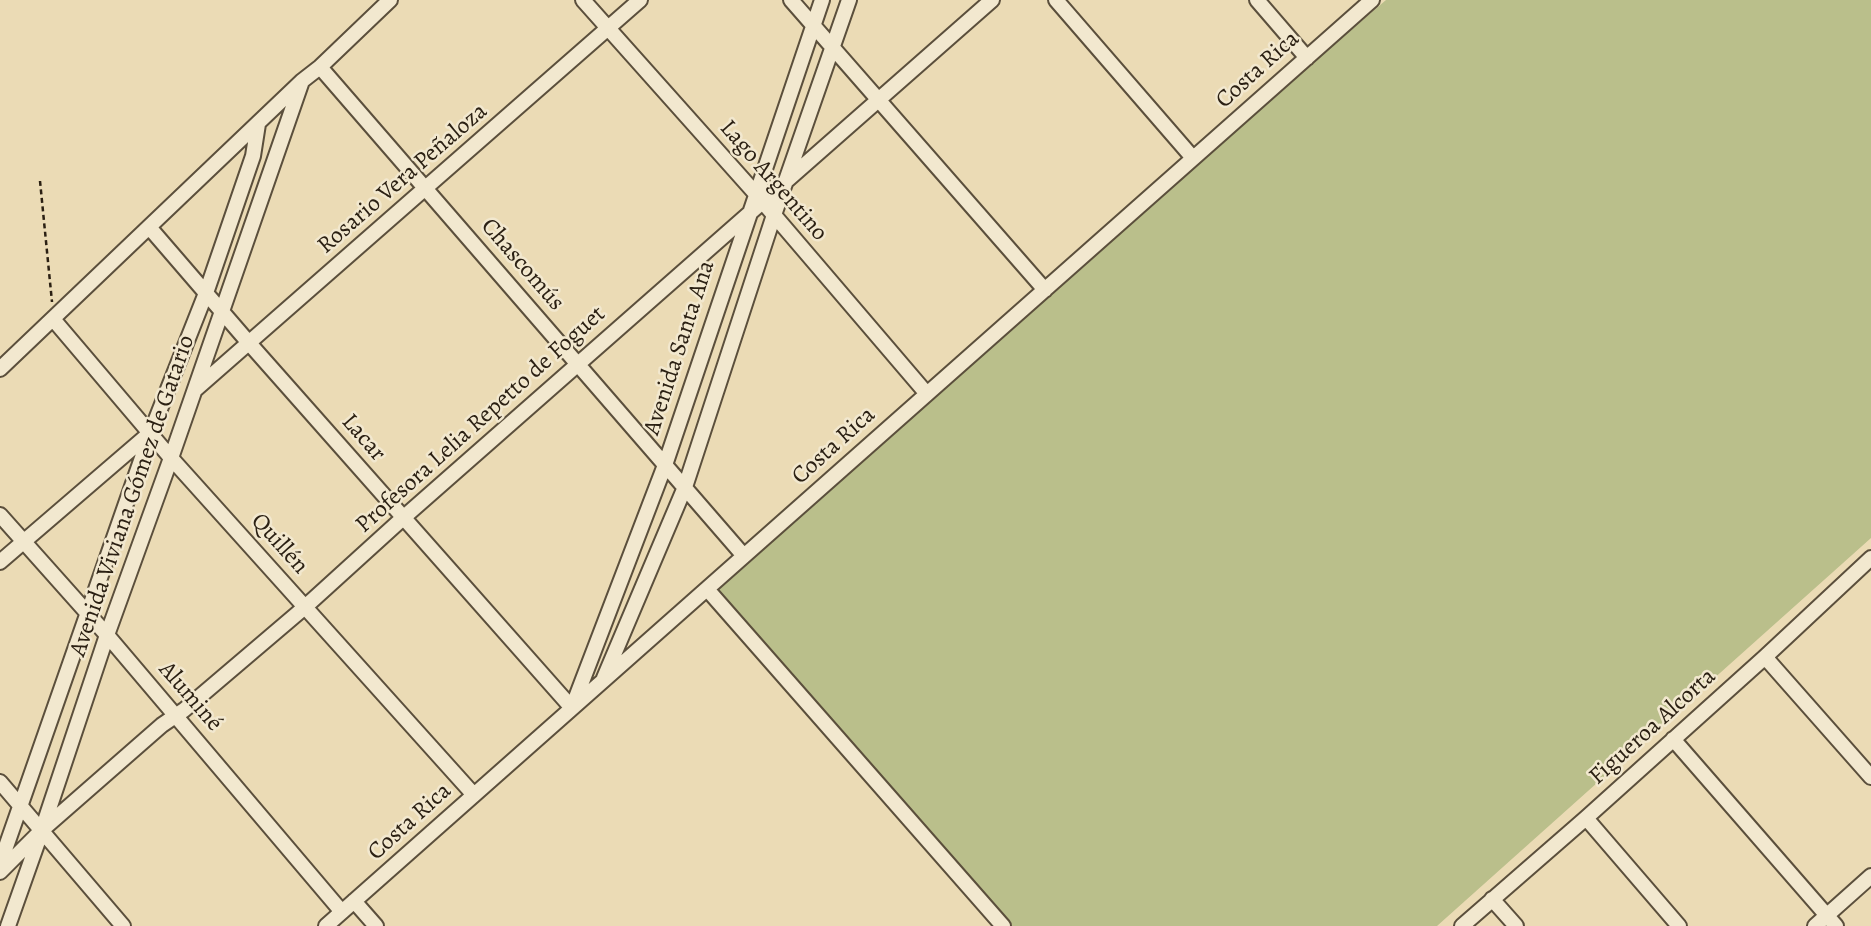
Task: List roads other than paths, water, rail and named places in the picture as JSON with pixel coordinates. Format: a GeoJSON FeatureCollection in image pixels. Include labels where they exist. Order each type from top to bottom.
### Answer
{"type":"FeatureCollection","features":[{"type":"Feature","properties":{"kind":"street"},"geometry":{"type":"LineString","coordinates":[[0,369],[390,0]]}},
{"type":"Feature","properties":{"kind":"street","name":"Lago Argentino"},"geometry":{"type":"LineString","coordinates":[[583,0],[774,215],[927,394]]}},
{"type":"Feature","properties":{"kind":"street","name":"Rosario Vera Peñaloza"},"geometry":{"type":"LineString","coordinates":[[195,390],[640,0]]}},
{"type":"Feature","properties":{"kind":"street"},"geometry":{"type":"LineString","coordinates":[[791,0],[1045,290]]}},
{"type":"Feature","properties":{"kind":"street"},"geometry":{"type":"LineString","coordinates":[[759,198],[822,0]]}},
{"type":"Feature","properties":{"kind":"street","name":"Avenida Santa Ana"},"geometry":{"type":"LineString","coordinates":[[602,682],[685,487],[774,215],[849,0]]}},
{"type":"Feature","properties":{"kind":"street","name":"Profesora Lelia Repetto de Foguet"},"geometry":{"type":"LineString","coordinates":[[0,872],[42,830],[162,725],[184,710],[305,607],[750,212],[759,198],[787,179],[992,0]]}},
{"type":"Feature","properties":{"kind":"street"},"geometry":{"type":"LineString","coordinates":[[1056,0],[1193,158]]}},
{"type":"Feature","properties":{"kind":"street"},"geometry":{"type":"LineString","coordinates":[[1257,0],[1307,58]]}},
{"type":"Feature","properties":{"kind":"street","name":"Costa Rica"},"geometry":{"type":"LineString","coordinates":[[326,926],[1372,0]]}},
{"type":"Feature","properties":{"kind":"street","name":"Chascomús"},"geometry":{"type":"LineString","coordinates":[[320,67],[744,556]]}},
{"type":"Feature","properties":{"kind":"street","name":"Avenida Viviana Gómez de Gatario"},"geometry":{"type":"LineString","coordinates":[[8,926],[107,635],[302,81]]}},
{"type":"Feature","properties":{"kind":"street","name":"Avenida Viviana Gómez de Gatario"},"geometry":{"type":"LineString","coordinates":[[0,864],[151,432],[206,293],[253,156],[258,124]]}},
{"type":"Feature","properties":{"kind":"street","name":"Avenida Santa Ana"},"geometry":{"type":"LineString","coordinates":[[572,708],[665,465],[750,212]]}},
{"type":"Feature","properties":{"kind":"street","name":"Lacar"},"geometry":{"type":"LineString","coordinates":[[149,227],[572,708]]}},
{"type":"Feature","properties":{"kind":"street","name":"Quillén"},"geometry":{"type":"LineString","coordinates":[[53,319],[171,458],[474,795]]}},
{"type":"Feature","properties":{"kind":"street"},"geometry":{"type":"LineString","coordinates":[[0,562],[151,432]]}},
{"type":"Feature","properties":{"kind":"street","name":"Aluminé"},"geometry":{"type":"LineString","coordinates":[[0,516],[107,635],[342,912]]}},
{"type":"Feature","properties":{"kind":"street","name":"Figueroa Alcorta"},"geometry":{"type":"LineString","coordinates":[[1461,926],[1586,818],[1871,558]]}},
{"type":"Feature","properties":{"kind":"street"},"geometry":{"type":"LineString","coordinates":[[707,589],[1003,926]]}},
{"type":"Feature","properties":{"kind":"street"},"geometry":{"type":"LineString","coordinates":[[1765,657],[1871,777]]}},
{"type":"Feature","properties":{"kind":"street"},"geometry":{"type":"LineString","coordinates":[[1673,739],[1832,921]]}},
{"type":"Feature","properties":{"kind":"street"},"geometry":{"type":"LineString","coordinates":[[0,782],[123,926]]}},
{"type":"Feature","properties":{"kind":"street"},"geometry":{"type":"LineString","coordinates":[[1586,818],[1679,926]]}},
{"type":"Feature","properties":{"kind":"street"},"geometry":{"type":"LineString","coordinates":[[1815,926],[1832,921],[1871,876]]}},
{"type":"Feature","properties":{"kind":"street"},"geometry":{"type":"LineString","coordinates":[[1492,899],[1516,926]]}},
{"type":"Feature","properties":{"kind":"street"},"geometry":{"type":"LineString","coordinates":[[354,901],[376,926]]}}]}
